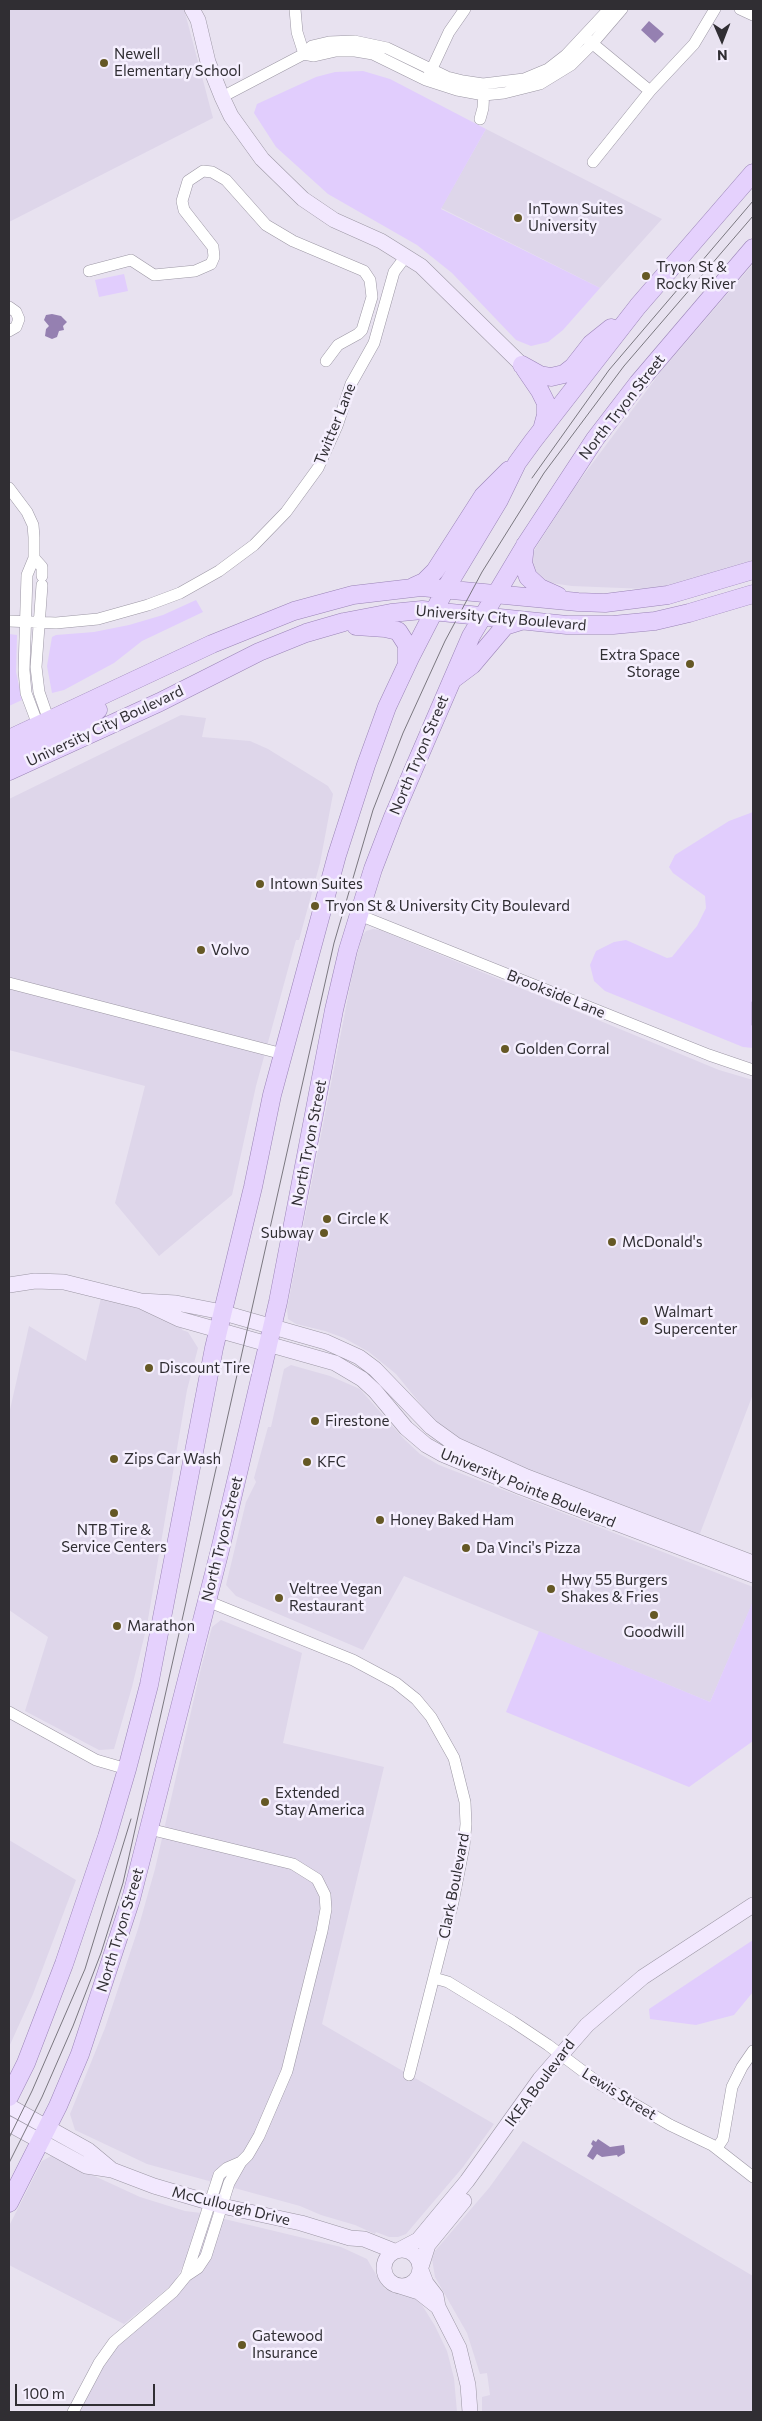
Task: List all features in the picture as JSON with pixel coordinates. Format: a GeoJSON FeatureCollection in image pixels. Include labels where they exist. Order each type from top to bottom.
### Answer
{"type":"FeatureCollection","features":[{"type":"Feature","properties":{"kind":"main road"},"geometry":{"type":"LineString","coordinates":[[9,2097],[29,2057],[64,1964],[107,1838],[127,1768],[149,1686],[218,1330],[283,1054],[337,855],[387,707],[446,588],[499,500],[517,463],[542,427],[638,306],[753,173]]}},
{"type":"Feature","properties":{"kind":"main road","name":"North Tryon Street"},"geometry":{"type":"LineString","coordinates":[[9,2203],[80,2054],[131,1900],[207,1602],[270,1336],[334,1010],[359,915],[393,817],[447,688],[482,616],[526,544],[595,439],[638,383],[753,248]]}},
{"type":"Feature","properties":{"kind":"main road"},"geometry":{"type":"LineString","coordinates":[[522,365],[540,375],[550,377],[564,374],[573,367],[591,344],[638,306]]}},
{"type":"Feature","properties":{"kind":"main road"},"geometry":{"type":"LineString","coordinates":[[522,365],[546,402],[546,415],[542,427]]}},
{"type":"Feature","properties":{"kind":"main road"},"geometry":{"type":"LineString","coordinates":[[410,587],[420,584],[435,571],[483,496],[517,463]]}},
{"type":"Feature","properties":{"kind":"main road"},"geometry":{"type":"LineString","coordinates":[[526,544],[523,563],[526,573],[533,582],[549,592],[578,602]]}},
{"type":"Feature","properties":{"kind":"main road","name":"University City Boulevard"},"geometry":{"type":"LineString","coordinates":[[9,739],[212,644],[294,611],[353,595],[410,587],[446,588],[578,602],[624,602],[668,595],[753,570]]}},
{"type":"Feature","properties":{"kind":"main road","name":"University City Boulevard"},"geometry":{"type":"LineString","coordinates":[[9,771],[160,702],[260,652],[320,628],[391,613],[435,611],[521,621],[591,626],[631,624],[689,614],[753,594]]}},
{"type":"Feature","properties":{"kind":"main road"},"geometry":{"type":"LineString","coordinates":[[447,688],[472,665],[505,626],[521,621]]}},
{"type":"Feature","properties":{"kind":"main road"},"geometry":{"type":"LineString","coordinates":[[320,628],[352,626],[396,630],[407,645],[406,666]]}},
{"type":"Feature","properties":{"kind":"main road"},"geometry":{"type":"LineString","coordinates":[[60,747],[59,737],[63,730],[131,692],[151,673]]}},
{"type":"Feature","properties":{"kind":"main road"},"geometry":{"type":"LineString","coordinates":[[9,759],[42,739],[48,732],[44,723]]}},
{"type":"Feature","properties":{"kind":"street"},"geometry":{"type":"LineString","coordinates":[[295,9],[297,32],[304,54]]}},
{"type":"Feature","properties":{"kind":"street"},"geometry":{"type":"LineString","coordinates":[[426,80],[449,32],[465,9]]}},
{"type":"Feature","properties":{"kind":"street"},"geometry":{"type":"LineString","coordinates":[[304,54],[314,56],[336,51],[355,51],[373,54],[426,80],[457,90],[521,90],[540,84],[571,65],[609,9]]}},
{"type":"Feature","properties":{"kind":"street"},"geometry":{"type":"LineString","coordinates":[[588,40],[622,9]]}},
{"type":"Feature","properties":{"kind":"street"},"geometry":{"type":"LineString","coordinates":[[593,162],[650,91],[694,44],[715,9]]}},
{"type":"Feature","properties":{"kind":"street"},"geometry":{"type":"LineString","coordinates":[[740,9],[753,15]]}},
{"type":"Feature","properties":{"kind":"street"},"geometry":{"type":"LineString","coordinates":[[197,13],[208,62],[222,97],[233,119],[262,159],[303,199],[334,220],[406,256],[438,282],[522,365]]}},
{"type":"Feature","properties":{"kind":"street"},"geometry":{"type":"LineString","coordinates":[[588,40],[650,91]]}},
{"type":"Feature","properties":{"kind":"street"},"geometry":{"type":"LineString","coordinates":[[222,97],[304,54],[312,46],[329,42],[354,41],[387,48],[431,69],[484,90]]}},
{"type":"Feature","properties":{"kind":"street"},"geometry":{"type":"LineString","coordinates":[[480,119],[484,90]]}},
{"type":"Feature","properties":{"kind":"street"},"geometry":{"type":"LineString","coordinates":[[89,271],[131,260],[154,275],[195,270],[211,264],[214,257],[213,246],[184,210],[182,201],[188,181],[203,171],[212,172],[226,180],[266,225],[293,241],[364,271],[370,280],[372,297],[362,330],[338,344],[326,361]]}},
{"type":"Feature","properties":{"kind":"street","name":"Twitter Lane"},"geometry":{"type":"LineString","coordinates":[[9,621],[39,623],[98,619],[164,600],[219,571],[254,545],[271,529],[303,491],[330,445],[351,384],[374,343],[394,272],[406,256]]}},
{"type":"Feature","properties":{"kind":"street"},"geometry":{"type":"LineString","coordinates":[[9,307],[16,312],[19,319],[16,327],[9,331]]}},
{"type":"Feature","properties":{"kind":"street"},"geometry":{"type":"LineString","coordinates":[[9,488],[27,512],[33,525],[34,558],[27,575],[25,685],[44,723]]}},
{"type":"Feature","properties":{"kind":"street"},"geometry":{"type":"LineString","coordinates":[[34,558],[42,567],[37,682],[44,723]]}},
{"type":"Feature","properties":{"kind":"street","name":"Brookside Lane"},"geometry":{"type":"LineString","coordinates":[[359,915],[709,1055],[753,1070]]}},
{"type":"Feature","properties":{"kind":"street"},"geometry":{"type":"LineString","coordinates":[[9,983],[283,1054]]}},
{"type":"Feature","properties":{"kind":"street"},"geometry":{"type":"LineString","coordinates":[[9,1285],[36,1281],[56,1281],[141,1301]]}},
{"type":"Feature","properties":{"kind":"street","name":"University Pointe Boulevard"},"geometry":{"type":"LineString","coordinates":[[141,1301],[167,1315],[242,1337],[270,1336],[326,1342],[359,1357],[375,1369],[404,1396],[431,1427],[456,1445],[527,1476],[753,1563]]}},
{"type":"Feature","properties":{"kind":"street","name":"University Pointe Boulevard"},"geometry":{"type":"LineString","coordinates":[[141,1301],[176,1303],[245,1320],[270,1336],[354,1374],[376,1391],[406,1428],[426,1445],[442,1454],[521,1488],[753,1576]]}},
{"type":"Feature","properties":{"kind":"street","name":"Clark Boulevard"},"geometry":{"type":"LineString","coordinates":[[207,1602],[334,1652],[380,1673],[416,1699],[442,1734],[459,1771],[465,1802],[466,1824],[461,1865],[410,2075]]}},
{"type":"Feature","properties":{"kind":"street"},"geometry":{"type":"LineString","coordinates":[[9,1712],[96,1760],[127,1768]]}},
{"type":"Feature","properties":{"kind":"street"},"geometry":{"type":"LineString","coordinates":[[73,2412],[99,2363],[114,2342],[125,2330],[173,2292],[186,2276],[198,2268],[206,2256],[216,2204],[240,2162],[248,2155],[260,2136],[287,2071],[326,1909],[325,1896],[316,1879],[293,1864],[149,1829]]}},
{"type":"Feature","properties":{"kind":"street","name":"IKEA Boulevard"},"geometry":{"type":"LineString","coordinates":[[421,2268],[428,2245],[493,2164],[587,2025],[628,1989],[753,1905]]}},
{"type":"Feature","properties":{"kind":"street","name":"IKEA Boulevard"},"geometry":{"type":"LineString","coordinates":[[397,2251],[418,2240],[467,2181],[540,2079],[625,2003],[753,1916]]}},
{"type":"Feature","properties":{"kind":"street","name":"Lewis Street"},"geometry":{"type":"LineString","coordinates":[[434,1978],[448,1982],[564,2057],[600,2084],[670,2125],[717,2148],[753,2176]]}},
{"type":"Feature","properties":{"kind":"street"},"geometry":{"type":"LineString","coordinates":[[717,2148],[723,2138],[734,2083],[753,2051]]}},
{"type":"Feature","properties":{"kind":"street","name":"McCullough Drive"},"geometry":{"type":"LineString","coordinates":[[9,2106],[18,2123],[43,2135],[88,2150],[112,2170],[154,2186],[216,2204],[301,2223],[350,2238],[364,2239],[397,2251],[412,2252],[418,2259],[426,2283],[436,2296],[438,2307],[453,2334],[463,2362],[468,2385],[470,2412]]}},
{"type":"Feature","properties":{"kind":"street","name":"McCullough Drive"},"geometry":{"type":"LineString","coordinates":[[350,2238],[355,2244],[374,2256],[392,2283],[419,2292],[438,2307]]}},
{"type":"Feature","properties":{"kind":"street"},"geometry":{"type":"LineString","coordinates":[[385,2273],[386,2258],[397,2251]]}},
{"type":"Feature","properties":{"kind":"street"},"geometry":{"type":"LineString","coordinates":[[400,2286],[413,2283],[421,2268]]}},
{"type":"Feature","properties":{"kind":"shaded area","name":"Newell Elementary School"},"geometry":{"type":"Polygon","coordinates":[[[9,9],[184,9],[213,118],[9,222],[9,9]]]}},
{"type":"Feature","properties":{"kind":"shaded area"},"geometry":{"type":"Polygon","coordinates":[[[649,21],[664,34],[655,43],[641,30],[649,21]]]}},
{"type":"Feature","properties":{"kind":"shaded area"},"geometry":{"type":"Polygon","coordinates":[[[363,71],[390,79],[486,129],[441,209],[600,288],[563,330],[548,342],[531,346],[516,340],[452,273],[417,245],[328,194],[276,147],[254,113],[257,104],[316,77],[335,72],[363,71]]]}},
{"type":"Feature","properties":{"kind":"shaded area"},"geometry":{"type":"Polygon","coordinates":[[[486,129],[662,219],[600,288],[441,208],[486,129]]]}},
{"type":"Feature","properties":{"kind":"shaded area"},"geometry":{"type":"Polygon","coordinates":[[[753,264],[753,564],[667,587],[646,589],[572,586],[551,583],[537,577],[530,566],[533,552],[574,488],[662,370],[753,264]]]}},
{"type":"Feature","properties":{"kind":"shaded area"},"geometry":{"type":"Polygon","coordinates":[[[124,274],[128,291],[99,297],[95,280],[124,274]]]}},
{"type":"Feature","properties":{"kind":"shaded area"},"geometry":{"type":"Polygon","coordinates":[[[46,315],[61,316],[67,322],[63,326],[64,330],[59,331],[57,337],[52,339],[45,336],[46,329],[49,326],[44,320],[46,315]]]}},
{"type":"Feature","properties":{"kind":"shaded area"},"geometry":{"type":"Polygon","coordinates":[[[196,600],[203,612],[142,641],[114,663],[64,690],[52,693],[47,666],[52,637],[56,635],[94,632],[129,625],[163,615],[196,600]]]}},
{"type":"Feature","properties":{"kind":"shaded area"},"geometry":{"type":"Polygon","coordinates":[[[9,634],[17,635],[16,672],[22,700],[9,706],[9,634]]]}},
{"type":"Feature","properties":{"kind":"shaded area"},"geometry":{"type":"Polygon","coordinates":[[[181,715],[206,718],[202,737],[250,741],[268,749],[328,786],[333,794],[320,863],[299,940],[296,940],[256,1086],[232,1195],[159,1256],[115,1203],[145,1086],[9,1050],[9,799],[181,715]]]}},
{"type":"Feature","properties":{"kind":"shaded area"},"geometry":{"type":"Polygon","coordinates":[[[753,812],[753,1048],[743,1047],[605,991],[594,981],[590,965],[596,951],[614,942],[626,940],[667,958],[672,957],[697,926],[706,908],[705,896],[673,873],[669,867],[675,855],[729,821],[753,812]]]}},
{"type":"Feature","properties":{"kind":"shaded area"},"geometry":{"type":"Polygon","coordinates":[[[380,930],[719,1070],[753,1080],[753,1394],[699,1536],[527,1470],[463,1442],[432,1418],[396,1374],[369,1352],[344,1338],[296,1324],[288,1319],[287,1309],[353,971],[362,936],[366,931],[380,930]]]}},
{"type":"Feature","properties":{"kind":"shaded area"},"geometry":{"type":"Polygon","coordinates":[[[101,1298],[132,1306],[183,1326],[182,1330],[188,1332],[198,1348],[187,1390],[147,1625],[132,1687],[114,1749],[99,1750],[25,1711],[48,1637],[9,1610],[9,1414],[29,1326],[86,1361],[101,1298]]]}},
{"type":"Feature","properties":{"kind":"shaded area"},"geometry":{"type":"Polygon","coordinates":[[[291,1365],[330,1376],[360,1389],[404,1439],[420,1454],[439,1465],[753,1587],[753,1602],[710,1702],[404,1576],[363,1650],[236,1596],[226,1585],[246,1502],[256,1482],[254,1478],[268,1427],[271,1427],[284,1369],[291,1365]]]}},
{"type":"Feature","properties":{"kind":"shaded area"},"geometry":{"type":"Polygon","coordinates":[[[753,1601],[753,1741],[689,1787],[506,1712],[539,1631],[710,1702],[753,1601]]]}},
{"type":"Feature","properties":{"kind":"shaded area"},"geometry":{"type":"Polygon","coordinates":[[[221,1620],[302,1653],[283,1743],[384,1767],[322,2024],[494,2124],[463,2167],[406,2234],[398,2237],[389,2237],[376,2232],[375,2234],[300,2206],[147,2164],[75,2130],[70,2114],[105,2028],[138,1929],[155,1869],[212,1627],[221,1620]]]}},
{"type":"Feature","properties":{"kind":"shaded area"},"geometry":{"type":"Polygon","coordinates":[[[9,1840],[76,1880],[33,1994],[9,2047],[9,1840]]]}},
{"type":"Feature","properties":{"kind":"shaded area"},"geometry":{"type":"Polygon","coordinates":[[[753,1940],[753,1992],[734,2015],[696,2025],[650,2019],[649,2009],[753,1940]]]}},
{"type":"Feature","properties":{"kind":"shaded area"},"geometry":{"type":"Polygon","coordinates":[[[598,2139],[610,2147],[624,2145],[625,2153],[618,2157],[617,2155],[602,2157],[597,2154],[593,2160],[587,2156],[593,2146],[591,2144],[593,2140],[596,2142],[598,2139]]]}},
{"type":"Feature","properties":{"kind":"shaded area"},"geometry":{"type":"Polygon","coordinates":[[[523,2141],[753,2276],[753,2412],[482,2412],[482,2397],[490,2395],[487,2373],[480,2374],[467,2333],[435,2277],[432,2259],[435,2251],[489,2188],[523,2141]]]}},
{"type":"Feature","properties":{"kind":"shaded area"},"geometry":{"type":"Polygon","coordinates":[[[51,2156],[140,2197],[185,2211],[201,2213],[195,2243],[174,2283],[124,2324],[9,2265],[9,2226],[42,2161],[51,2156]]]}},
{"type":"Feature","properties":{"kind":"shaded area"},"geometry":{"type":"Polygon","coordinates":[[[212,2216],[341,2247],[367,2259],[384,2288],[413,2297],[422,2305],[435,2326],[447,2351],[454,2378],[457,2412],[72,2412],[97,2366],[169,2293],[196,2258],[212,2216]]]}},
{"type":"Feature","properties":{"kind":"waterway"},"geometry":{"type":"LineString","coordinates":[[753,1002],[753,1025]]}},
{"type":"Feature","properties":{"kind":"tram line"},"geometry":{"type":"LineString","coordinates":[[532,478],[609,370],[753,201]]}},
{"type":"Feature","properties":{"kind":"tram line"},"geometry":{"type":"LineString","coordinates":[[9,2163],[42,2097],[73,2026],[101,1953],[123,1883],[334,943],[373,810],[403,733],[445,641],[482,572],[544,473],[624,366],[753,216]]}},
{"type":"Feature","properties":{"kind":"tram line"},"geometry":{"type":"LineString","coordinates":[[9,2138],[32,2091],[85,1969],[131,1819]]}},
{"type":"Feature","properties":{"kind":"place","name":"Newell Elementary School"},"geometry":{"type":"Point","coordinates":[104,63]}},
{"type":"Feature","properties":{"kind":"place","name":"InTown Suites University"},"geometry":{"type":"Point","coordinates":[518,218]}},
{"type":"Feature","properties":{"kind":"place","name":"Tryon St & Rocky River"},"geometry":{"type":"Point","coordinates":[646,276]}},
{"type":"Feature","properties":{"kind":"place","name":"Extra Space Storage"},"geometry":{"type":"Point","coordinates":[690,664]}},
{"type":"Feature","properties":{"kind":"place","name":"Intown Suites"},"geometry":{"type":"Point","coordinates":[260,884]}},
{"type":"Feature","properties":{"kind":"place","name":"Tryon St & University City Boulevard"},"geometry":{"type":"Point","coordinates":[315,906]}},
{"type":"Feature","properties":{"kind":"place","name":"Volvo"},"geometry":{"type":"Point","coordinates":[201,950]}},
{"type":"Feature","properties":{"kind":"place","name":"Golden Corral"},"geometry":{"type":"Point","coordinates":[505,1049]}},
{"type":"Feature","properties":{"kind":"place","name":"Circle K"},"geometry":{"type":"Point","coordinates":[327,1219]}},
{"type":"Feature","properties":{"kind":"place","name":"Subway"},"geometry":{"type":"Point","coordinates":[324,1233]}},
{"type":"Feature","properties":{"kind":"place","name":"McDonald's"},"geometry":{"type":"Point","coordinates":[612,1242]}},
{"type":"Feature","properties":{"kind":"place","name":"Walmart Supercenter"},"geometry":{"type":"Point","coordinates":[644,1321]}},
{"type":"Feature","properties":{"kind":"place","name":"Discount Tire"},"geometry":{"type":"Point","coordinates":[149,1368]}},
{"type":"Feature","properties":{"kind":"place","name":"Firestone"},"geometry":{"type":"Point","coordinates":[315,1421]}},
{"type":"Feature","properties":{"kind":"place","name":"Zips Car Wash"},"geometry":{"type":"Point","coordinates":[114,1459]}},
{"type":"Feature","properties":{"kind":"place","name":"KFC"},"geometry":{"type":"Point","coordinates":[307,1462]}},
{"type":"Feature","properties":{"kind":"place","name":"NTB Tire & Service Centers"},"geometry":{"type":"Point","coordinates":[114,1513]}},
{"type":"Feature","properties":{"kind":"place","name":"Honey Baked Ham"},"geometry":{"type":"Point","coordinates":[380,1520]}},
{"type":"Feature","properties":{"kind":"place","name":"Da Vinci's Pizza"},"geometry":{"type":"Point","coordinates":[466,1548]}},
{"type":"Feature","properties":{"kind":"place","name":"Hwy 55 Burgers Shakes & Fries"},"geometry":{"type":"Point","coordinates":[551,1589]}},
{"type":"Feature","properties":{"kind":"place","name":"Veltree Vegan Restaurant"},"geometry":{"type":"Point","coordinates":[279,1598]}},
{"type":"Feature","properties":{"kind":"place","name":"Goodwill"},"geometry":{"type":"Point","coordinates":[654,1615]}},
{"type":"Feature","properties":{"kind":"place","name":"Marathon"},"geometry":{"type":"Point","coordinates":[117,1626]}},
{"type":"Feature","properties":{"kind":"place","name":"Extended Stay America"},"geometry":{"type":"Point","coordinates":[265,1802]}},
{"type":"Feature","properties":{"kind":"place","name":"Gatewood Insurance"},"geometry":{"type":"Point","coordinates":[242,2345]}}]}
